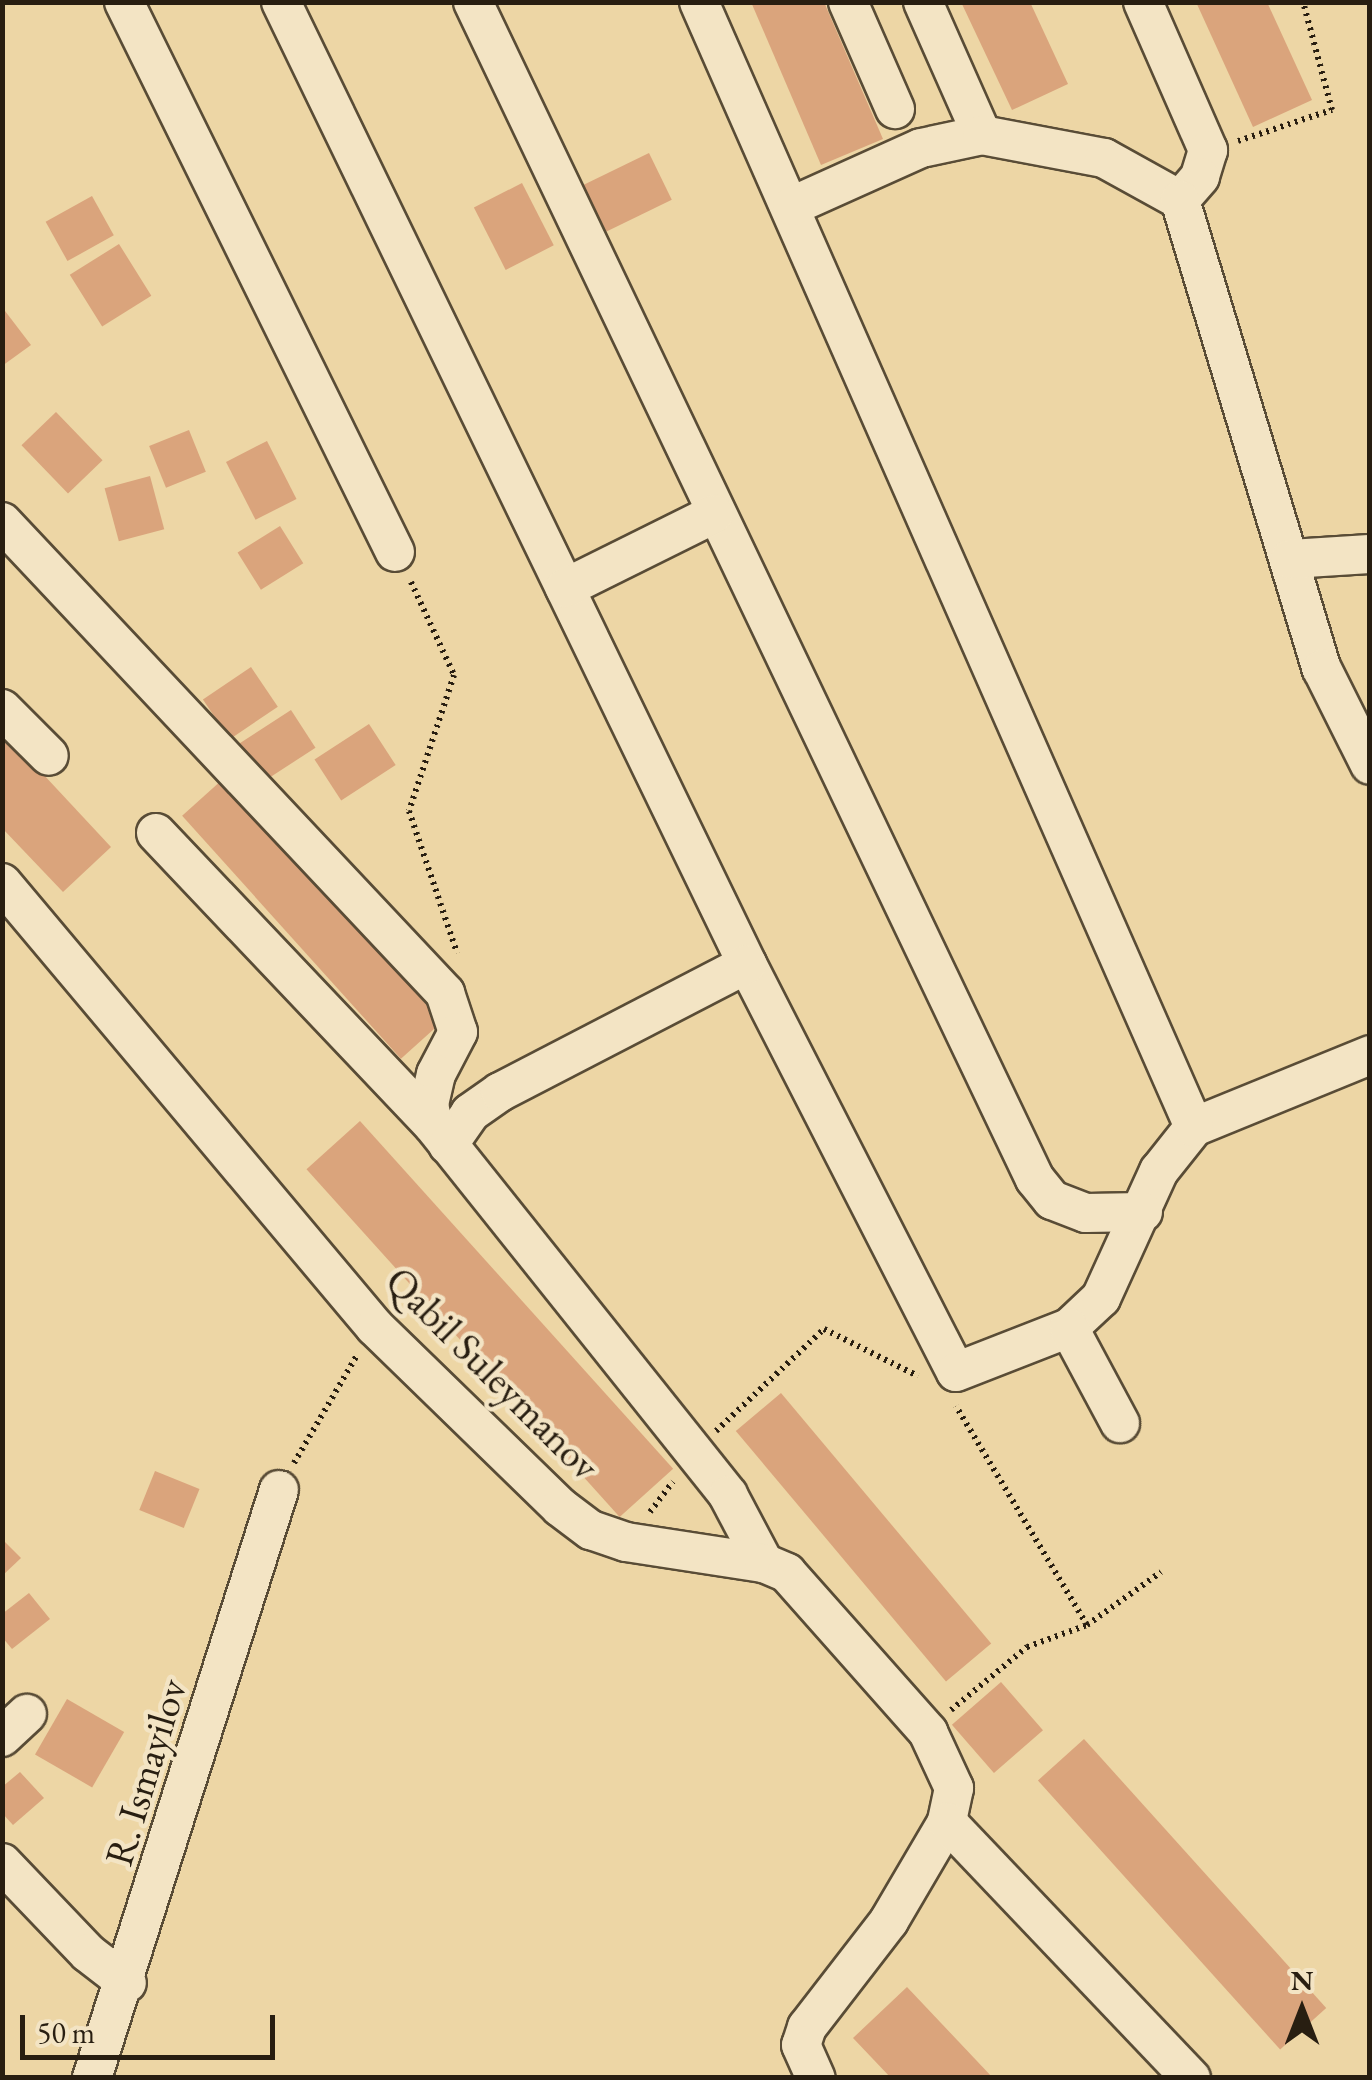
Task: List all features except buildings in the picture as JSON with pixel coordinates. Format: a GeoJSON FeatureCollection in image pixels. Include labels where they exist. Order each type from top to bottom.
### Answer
{"type":"FeatureCollection","features":[{"type":"Feature","properties":{"kind":"street"},"geometry":{"type":"LineString","coordinates":[[124,2],[395,552]]}},
{"type":"Feature","properties":{"kind":"street"},"geometry":{"type":"LineString","coordinates":[[281,2],[747,964],[956,1372],[1069,1328],[1102,1298],[1159,1171],[1194,1127],[1370,1055]]}},
{"type":"Feature","properties":{"kind":"street"},"geometry":{"type":"LineString","coordinates":[[473,2],[1034,1179],[1052,1200],[1086,1213],[1143,1212]]}},
{"type":"Feature","properties":{"kind":"street"},"geometry":{"type":"LineString","coordinates":[[699,2],[1194,1127]]}},
{"type":"Feature","properties":{"kind":"street"},"geometry":{"type":"LineString","coordinates":[[848,2],[895,109]]}},
{"type":"Feature","properties":{"kind":"street"},"geometry":{"type":"LineString","coordinates":[[923,2],[982,135]]}},
{"type":"Feature","properties":{"kind":"street"},"geometry":{"type":"LineString","coordinates":[[1143,2],[1208,150],[1200,177],[1180,200]]}},
{"type":"Feature","properties":{"kind":"street"},"geometry":{"type":"LineString","coordinates":[[792,206],[921,148],[982,135],[1104,158],[1180,200],[1322,669],[1370,765]]}},
{"type":"Feature","properties":{"kind":"street"},"geometry":{"type":"LineString","coordinates":[[564,588],[714,514]]}},
{"type":"Feature","properties":{"kind":"street"},"geometry":{"type":"LineString","coordinates":[[2,522],[452,1008],[458,1032],[436,1074],[429,1104],[441,1135]]}},
{"type":"Feature","properties":{"kind":"street"},"geometry":{"type":"LineString","coordinates":[[1290,559],[1370,554]]}},
{"type":"Feature","properties":{"kind":"street"},"geometry":{"type":"LineString","coordinates":[[2,709],[49,756]]}},
{"type":"Feature","properties":{"kind":"street"},"geometry":{"type":"LineString","coordinates":[[156,833],[441,1135],[728,1496],[764,1563]]}},
{"type":"Feature","properties":{"kind":"street","name":"Qabil Suleymanov"},"geometry":{"type":"LineString","coordinates":[[2,882],[375,1327],[591,1530],[679,1553],[764,1563],[804,1587],[928,1732],[954,1788],[947,1822],[889,1921],[807,2028],[802,2046],[816,2078]]}},
{"type":"Feature","properties":{"kind":"street"},"geometry":{"type":"LineString","coordinates":[[441,1135],[500,1092],[747,964]]}},
{"type":"Feature","properties":{"kind":"street"},"geometry":{"type":"LineString","coordinates":[[1069,1328],[1120,1423]]}},
{"type":"Feature","properties":{"kind":"street","name":"R. Ismayilov"},"geometry":{"type":"LineString","coordinates":[[92,2078],[127,1983],[279,1490]]}},
{"type":"Feature","properties":{"kind":"street"},"geometry":{"type":"LineString","coordinates":[[947,1822],[1192,2078]]}},
{"type":"Feature","properties":{"kind":"street"},"geometry":{"type":"LineString","coordinates":[[2,1863],[88,1953],[127,1983]]}},
{"type":"Feature","properties":{"kind":"path"},"geometry":{"type":"LineString","coordinates":[[1208,150],[1332,110],[1303,2]]}},
{"type":"Feature","properties":{"kind":"path"},"geometry":{"type":"LineString","coordinates":[[395,552],[454,675],[409,811],[458,957],[452,1008]]}},
{"type":"Feature","properties":{"kind":"path"},"geometry":{"type":"LineString","coordinates":[[279,1490],[375,1327]]}},
{"type":"Feature","properties":{"kind":"path"},"geometry":{"type":"LineString","coordinates":[[771,1374],[824,1330],[919,1376],[956,1372],[954,1402],[1087,1625]]}},
{"type":"Feature","properties":{"kind":"path"},"geometry":{"type":"LineString","coordinates":[[969,1693],[1027,1648],[1087,1625],[1162,1572]]}}]}
